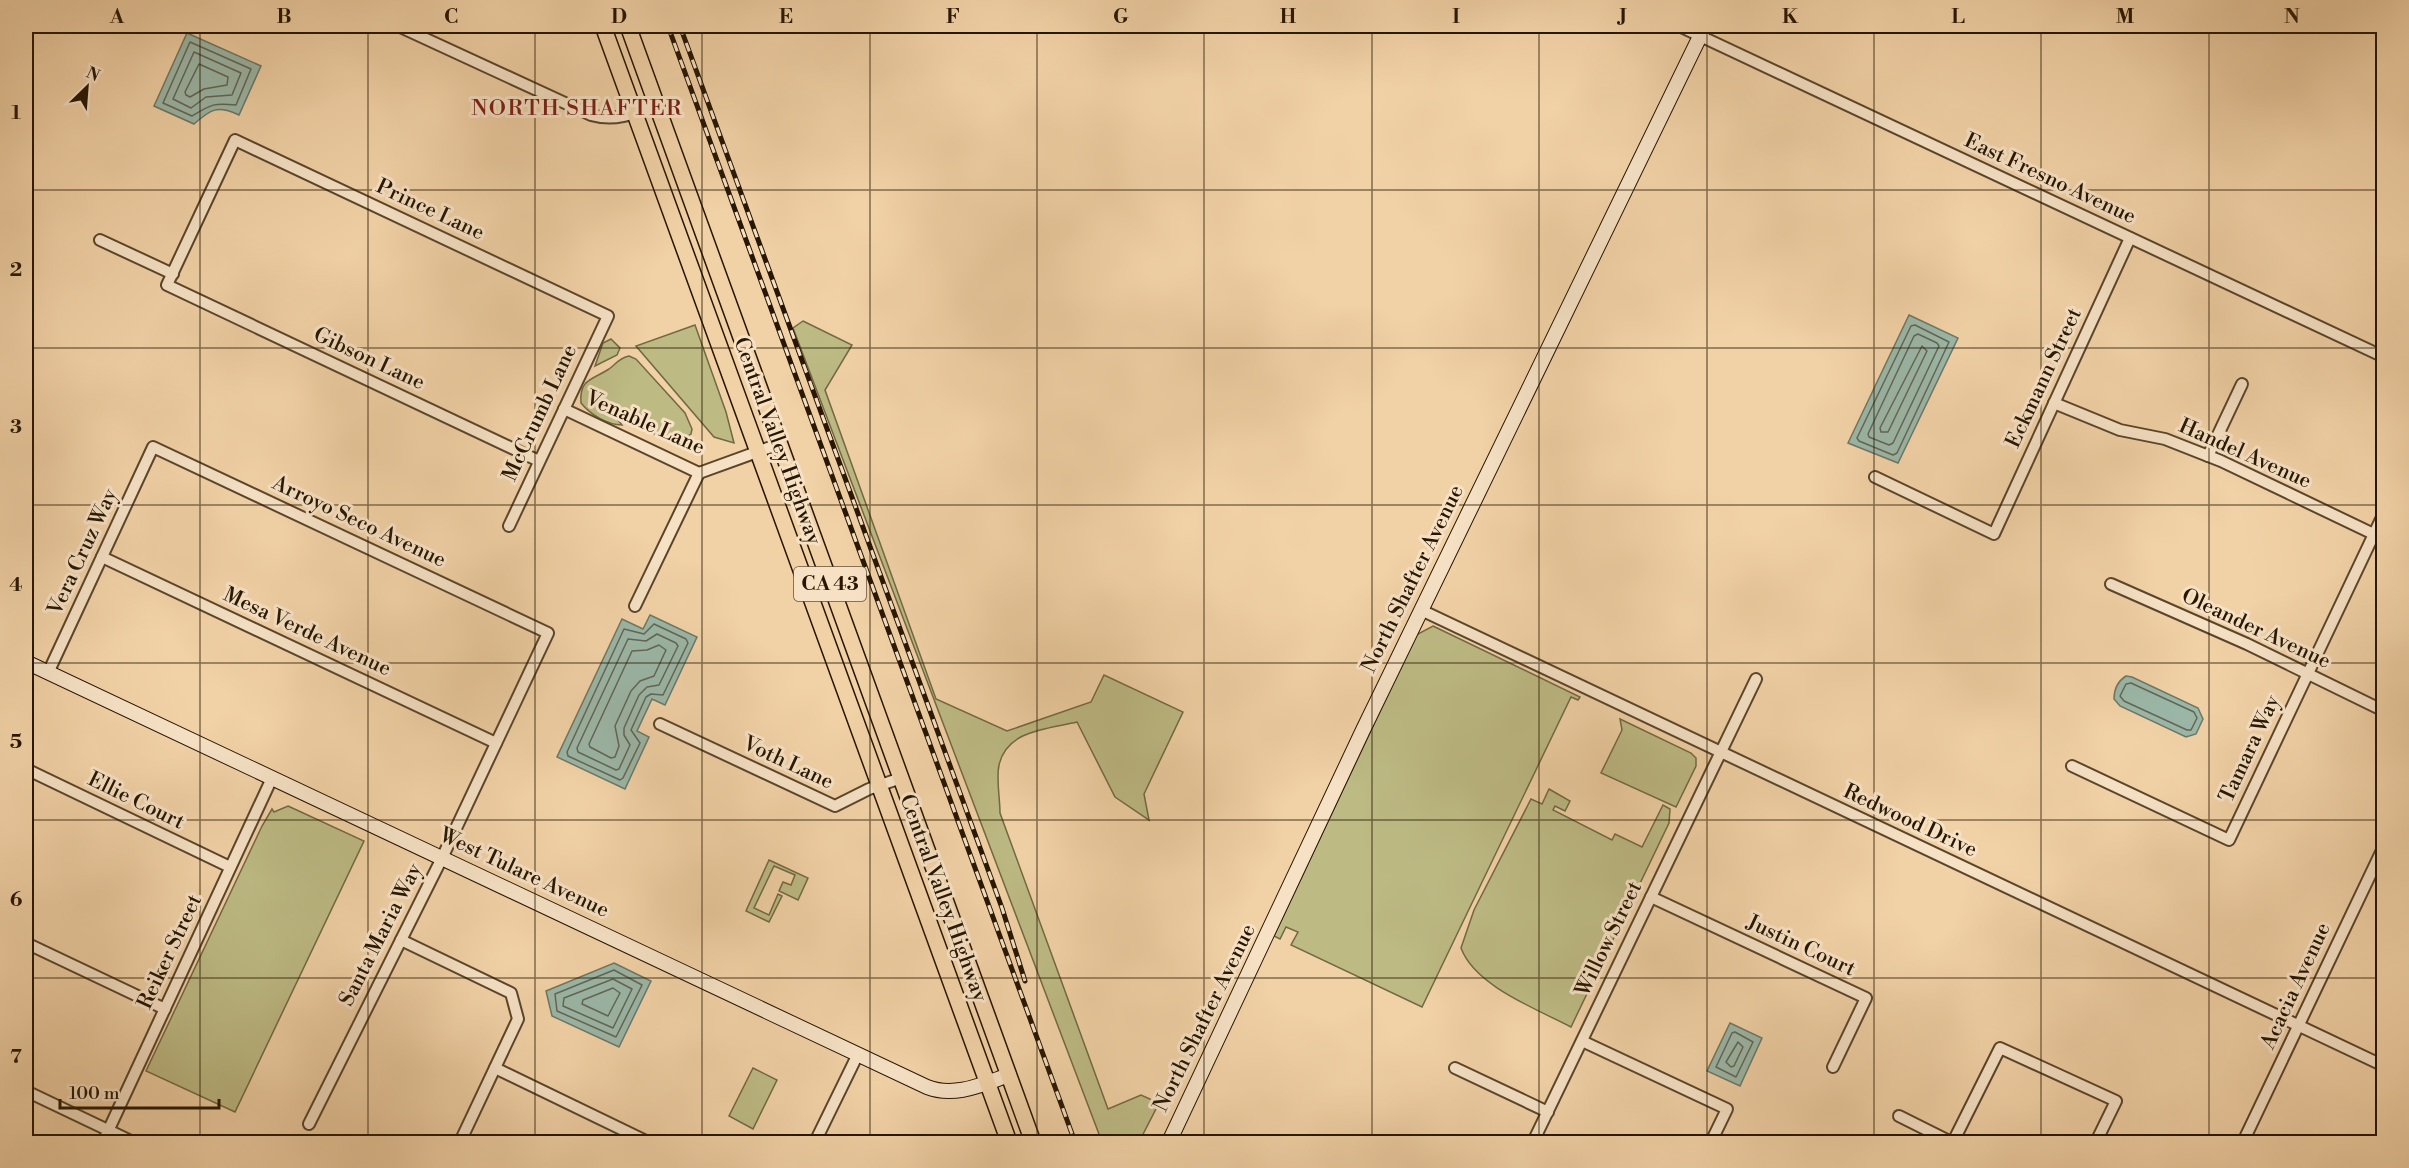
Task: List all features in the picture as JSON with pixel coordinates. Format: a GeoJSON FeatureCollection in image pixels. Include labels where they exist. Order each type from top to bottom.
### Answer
{"type":"FeatureCollection","features":[{"type":"Feature","properties":{"kind":"main road","name":"Central Valley Highway"},"geometry":{"type":"LineString","coordinates":[[603,26],[1009,1143]]}},
{"type":"Feature","properties":{"kind":"main road","name":"Central Valley Highway"},"geometry":{"type":"LineString","coordinates":[[628,26],[1033,1143]]}},
{"type":"Feature","properties":{"kind":"main road","name":"North Shafter Avenue"},"geometry":{"type":"LineString","coordinates":[[1169,1143],[1421,610],[1702,31]]}},
{"type":"Feature","properties":{"kind":"main road","name":"West Tulare Avenue"},"geometry":{"type":"LineString","coordinates":[[26,662],[939,1091],[954,1091],[1009,1075]]}},
{"type":"Feature","properties":{"kind":"street"},"geometry":{"type":"LineString","coordinates":[[398,26],[591,115],[613,119],[635,114],[657,104]]}},
{"type":"Feature","properties":{"kind":"street","name":"East Fresno Avenue"},"geometry":{"type":"LineString","coordinates":[[1679,26],[1702,31],[2130,238],[2384,357]]}},
{"type":"Feature","properties":{"kind":"street","name":"Prince Lane"},"geometry":{"type":"LineString","coordinates":[[173,274],[235,140],[608,316]]}},
{"type":"Feature","properties":{"kind":"street","name":"Eckmann Street"},"geometry":{"type":"LineString","coordinates":[[1875,477],[1994,534],[2130,238]]}},
{"type":"Feature","properties":{"kind":"street"},"geometry":{"type":"LineString","coordinates":[[100,240],[173,274]]}},
{"type":"Feature","properties":{"kind":"street","name":"Gibson Lane"},"geometry":{"type":"LineString","coordinates":[[173,274],[168,285],[539,461]]}},
{"type":"Feature","properties":{"kind":"street","name":"McCrumb Lane"},"geometry":{"type":"LineString","coordinates":[[509,526],[608,316]]}},
{"type":"Feature","properties":{"kind":"street"},"geometry":{"type":"LineString","coordinates":[[2208,456],[2242,384]]}},
{"type":"Feature","properties":{"kind":"street","name":"Handel Avenue"},"geometry":{"type":"LineString","coordinates":[[2054,403],[2120,430],[2165,439],[2208,456],[2379,537]]}},
{"type":"Feature","properties":{"kind":"street","name":"Venable Lane"},"geometry":{"type":"LineString","coordinates":[[564,409],[699,472],[779,444]]}},
{"type":"Feature","properties":{"kind":"street","name":"Vera Cruz Way"},"geometry":{"type":"LineString","coordinates":[[48,673],[153,447]]}},
{"type":"Feature","properties":{"kind":"street","name":"Arroyo Seco Avenue"},"geometry":{"type":"LineString","coordinates":[[153,447],[548,633]]}},
{"type":"Feature","properties":{"kind":"street"},"geometry":{"type":"LineString","coordinates":[[636,606],[699,472]]}},
{"type":"Feature","properties":{"kind":"street","name":"Tamara Way"},"geometry":{"type":"LineString","coordinates":[[2072,766],[2229,840],[2307,674],[2379,537],[2384,513]]}},
{"type":"Feature","properties":{"kind":"street","name":"Mesa Verde Avenue"},"geometry":{"type":"LineString","coordinates":[[102,557],[496,743]]}},
{"type":"Feature","properties":{"kind":"street","name":"Oleander Avenue"},"geometry":{"type":"LineString","coordinates":[[2111,584],[2247,644],[2384,711]]}},
{"type":"Feature","properties":{"kind":"street","name":"Redwood Drive"},"geometry":{"type":"LineString","coordinates":[[1421,610],[2384,1066]]}},
{"type":"Feature","properties":{"kind":"street","name":"Santa Maria Way"},"geometry":{"type":"LineString","coordinates":[[309,1124],[442,858],[548,633]]}},
{"type":"Feature","properties":{"kind":"street","name":"Willow Street"},"geometry":{"type":"LineString","coordinates":[[1533,1143],[1756,679]]}},
{"type":"Feature","properties":{"kind":"street","name":"Voth Lane"},"geometry":{"type":"LineString","coordinates":[[660,723],[835,806],[879,785],[901,778]]}},
{"type":"Feature","properties":{"kind":"street","name":"Ellie Court"},"geometry":{"type":"LineString","coordinates":[[26,769],[230,867]]}},
{"type":"Feature","properties":{"kind":"street","name":"Reiker Street"},"geometry":{"type":"LineString","coordinates":[[103,1143],[272,778]]}},
{"type":"Feature","properties":{"kind":"street","name":"Acacia Avenue"},"geometry":{"type":"LineString","coordinates":[[2243,1143],[2384,846]]}},
{"type":"Feature","properties":{"kind":"street","name":"Justin Court"},"geometry":{"type":"LineString","coordinates":[[1651,897],[1866,998],[1833,1067]]}},
{"type":"Feature","properties":{"kind":"street"},"geometry":{"type":"LineString","coordinates":[[401,940],[512,993],[518,1018],[460,1143]]}},
{"type":"Feature","properties":{"kind":"street"},"geometry":{"type":"LineString","coordinates":[[26,943],[165,1010]]}},
{"type":"Feature","properties":{"kind":"street"},"geometry":{"type":"LineString","coordinates":[[1582,1041],[1727,1109],[1711,1143]]}},
{"type":"Feature","properties":{"kind":"street"},"geometry":{"type":"LineString","coordinates":[[1899,1116],[1952,1143],[2000,1048],[2116,1101],[2097,1143]]}},
{"type":"Feature","properties":{"kind":"street"},"geometry":{"type":"LineString","coordinates":[[815,1143],[858,1054]]}},
{"type":"Feature","properties":{"kind":"street"},"geometry":{"type":"LineString","coordinates":[[495,1068],[648,1143]]}},
{"type":"Feature","properties":{"kind":"street"},"geometry":{"type":"LineString","coordinates":[[1455,1068],[1548,1112]]}},
{"type":"Feature","properties":{"kind":"street"},"geometry":{"type":"LineString","coordinates":[[26,1091],[133,1143]]}},
{"type":"Feature","properties":{"kind":"shaded area"},"geometry":{"type":"Polygon","coordinates":[[[803,321],[852,345],[825,390],[936,699],[1007,731],[1091,702],[1104,675],[1183,712],[1144,794],[1149,820],[1115,797],[1077,722],[1041,729],[1019,738],[1003,753],[998,770],[1000,813],[1108,1109],[1141,1095],[1159,1103],[1139,1142],[1102,1142],[793,328],[803,321]]]}},
{"type":"Feature","properties":{"kind":"shaded area"},"geometry":{"type":"Polygon","coordinates":[[[695,325],[726,412],[734,443],[714,437],[636,346],[695,325]]]}},
{"type":"Feature","properties":{"kind":"shaded area"},"geometry":{"type":"Polygon","coordinates":[[[611,339],[620,348],[617,355],[595,366],[603,343],[611,339]]]}},
{"type":"Feature","properties":{"kind":"shaded area"},"geometry":{"type":"Polygon","coordinates":[[[629,356],[636,359],[685,413],[692,429],[691,434],[683,438],[665,438],[619,415],[617,419],[622,425],[611,423],[594,415],[581,403],[582,389],[588,381],[629,356]]]}},
{"type":"Feature","properties":{"kind":"shaded area"},"geometry":{"type":"Polygon","coordinates":[[[1433,626],[1580,697],[1578,700],[1571,697],[1422,1007],[1291,945],[1298,932],[1286,927],[1280,939],[1274,936],[1416,635],[1433,626]]]}},
{"type":"Feature","properties":{"kind":"shaded area"},"geometry":{"type":"Polygon","coordinates":[[[1620,719],[1691,753],[1696,758],[1696,766],[1676,807],[1601,773],[1622,730],[1620,719]]]}},
{"type":"Feature","properties":{"kind":"shaded area"},"geometry":{"type":"Polygon","coordinates":[[[1549,789],[1570,801],[1565,811],[1555,806],[1553,810],[1612,840],[1615,834],[1642,847],[1663,805],[1670,809],[1669,823],[1571,1027],[1493,985],[1468,962],[1461,948],[1474,910],[1531,799],[1542,804],[1549,789]]]}},
{"type":"Feature","properties":{"kind":"shaded area"},"geometry":{"type":"Polygon","coordinates":[[[288,806],[364,841],[235,1112],[146,1071],[262,826],[272,809],[274,812],[288,806]]]}},
{"type":"Feature","properties":{"kind":"shaded area"},"geometry":{"type":"Polygon","coordinates":[[[769,860],[808,878],[798,900],[779,891],[783,882],[791,885],[795,875],[774,866],[754,908],[769,915],[778,894],[782,896],[769,922],[746,911],[769,860]]]}},
{"type":"Feature","properties":{"kind":"shaded area"},"geometry":{"type":"Polygon","coordinates":[[[753,1068],[777,1080],[753,1129],[729,1116],[753,1068]]]}},
{"type":"Feature","properties":{"kind":"water"},"geometry":{"type":"Polygon","coordinates":[[[187,33],[261,66],[239,115],[225,110],[215,110],[194,124],[154,106],[187,33]]]}},
{"type":"Feature","properties":{"kind":"water"},"geometry":{"type":"Polygon","coordinates":[[[1909,315],[1958,338],[1898,463],[1848,443],[1909,315]]]}},
{"type":"Feature","properties":{"kind":"water"},"geometry":{"type":"Polygon","coordinates":[[[650,615],[697,637],[665,705],[652,699],[637,731],[649,737],[625,789],[557,757],[622,619],[643,629],[650,615]]]}},
{"type":"Feature","properties":{"kind":"water"},"geometry":{"type":"Polygon","coordinates":[[[2126,676],[2198,708],[2203,719],[2196,734],[2186,737],[2120,706],[2114,699],[2115,692],[2119,683],[2126,676]]]}},
{"type":"Feature","properties":{"kind":"water"},"geometry":{"type":"Polygon","coordinates":[[[614,963],[651,981],[619,1047],[552,1016],[546,991],[614,963]]]}},
{"type":"Feature","properties":{"kind":"water"},"geometry":{"type":"Polygon","coordinates":[[[1730,1023],[1762,1038],[1740,1086],[1707,1071],[1730,1023]]]}},
{"type":"Feature","properties":{"kind":"railway"},"geometry":{"type":"LineString","coordinates":[[668,26],[1075,1142]]}},
{"type":"Feature","properties":{"kind":"railway"},"geometry":{"type":"LineString","coordinates":[[680,26],[1002,908],[1025,981]]}},
{"type":"Feature","properties":{"kind":"district","name":"NORTH SHAFTER"},"geometry":{"type":"Point","coordinates":[577,108]}}]}
